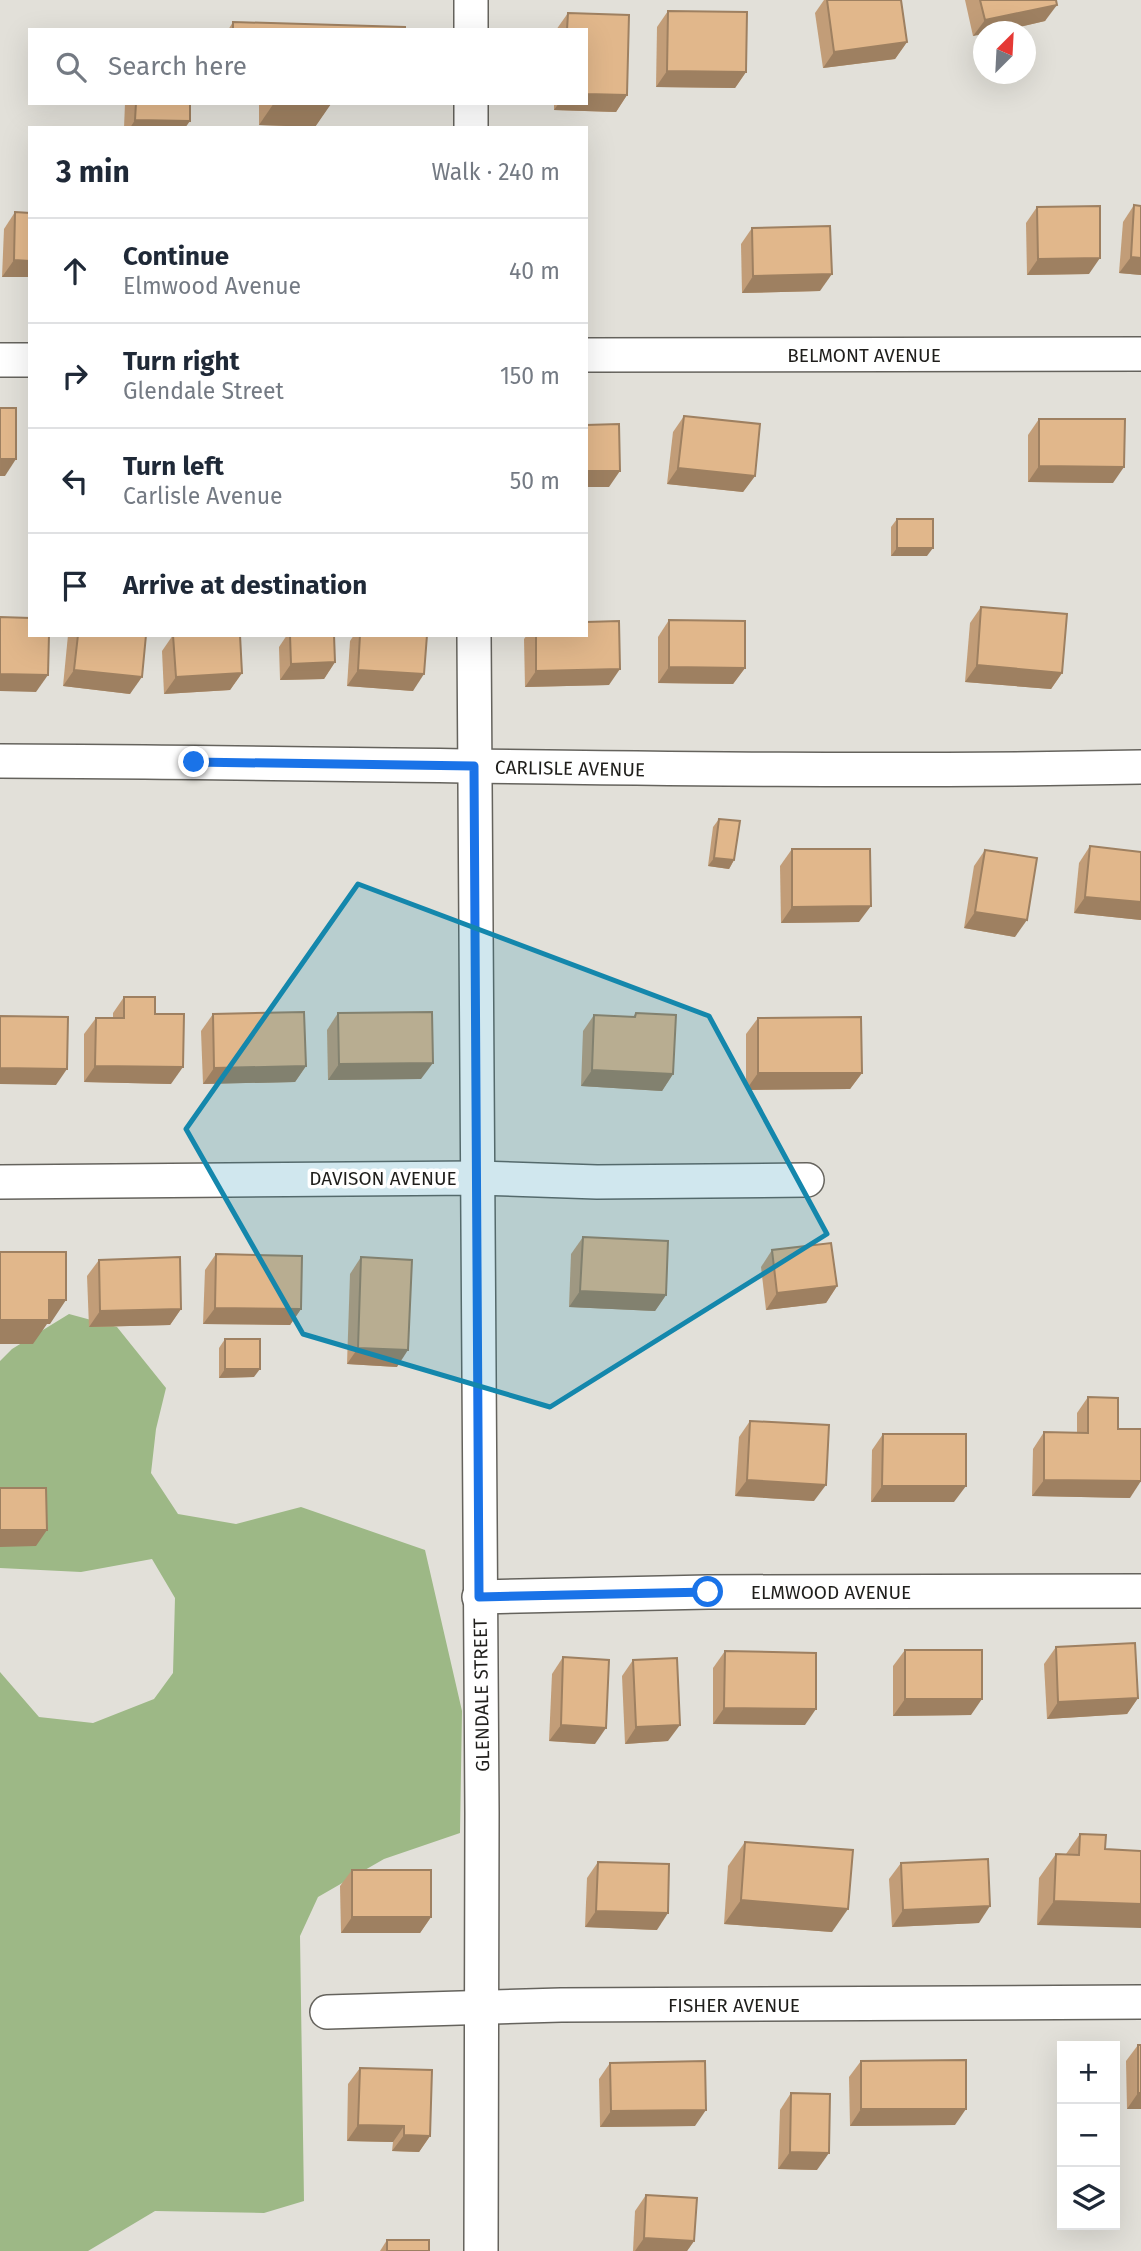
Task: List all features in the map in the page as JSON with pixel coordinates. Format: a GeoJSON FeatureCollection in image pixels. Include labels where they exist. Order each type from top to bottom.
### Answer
{"type":"FeatureCollection","features":[{"type":"Feature","properties":{"kind":"street"},"geometry":{"type":"LineString","coordinates":[[471,0],[471,28]]}},
{"type":"Feature","properties":{"kind":"street"},"geometry":{"type":"LineString","coordinates":[[471,105],[471,126]]}},
{"type":"Feature","properties":{"kind":"street","name":"BELMONT AVENUE"},"geometry":{"type":"LineString","coordinates":[[588,355],[1141,354]]}},
{"type":"Feature","properties":{"kind":"street"},"geometry":{"type":"LineString","coordinates":[[0,360],[28,360]]}},
{"type":"Feature","properties":{"kind":"street","name":"GLENDALE STREET"},"geometry":{"type":"LineString","coordinates":[[474,637],[482,1813],[481,2251]]}},
{"type":"Feature","properties":{"kind":"street","name":"CARLISLE AVENUE"},"geometry":{"type":"LineString","coordinates":[[0,761],[740,770],[1141,767]]}},
{"type":"Feature","properties":{"kind":"street","name":"DAVISON AVENUE"},"geometry":{"type":"LineString","coordinates":[[0,1182],[477,1178],[597,1182],[807,1180]]}},
{"type":"Feature","properties":{"kind":"street","name":"ELMWOOD AVENUE"},"geometry":{"type":"LineString","coordinates":[[479,1597],[708,1592],[1141,1591]]}},
{"type":"Feature","properties":{"kind":"street","name":"FISHER AVENUE"},"geometry":{"type":"LineString","coordinates":[[327,2012],[561,2005],[1141,2003]]}},
{"type":"Feature","properties":{"kind":"highlighted area"},"geometry":{"type":"Polygon","coordinates":[[[358,884],[709,1016],[827,1234],[550,1407],[303,1334],[186,1129],[358,884]]]}},
{"type":"Feature","properties":{"kind":"green space"},"geometry":{"type":"Polygon","coordinates":[[[69,1314],[117,1327],[166,1388],[156,1429],[151,1473],[178,1514],[236,1524],[301,1507],[425,1550],[462,1711],[460,1833],[384,1859],[318,1897],[300,1936],[304,2201],[264,2213],[155,2211],[88,2251],[0,2251],[0,1672],[39,1717],[93,1723],[154,1699],[173,1673],[175,1598],[152,1559],[81,1572],[0,1568],[0,1361],[12,1349],[69,1314]]]}},
{"type":"Feature","properties":{"kind":"building"},"geometry":{"type":"Polygon","coordinates":[[[827,0],[901,0],[907,42],[834,52],[827,0]]]}},
{"type":"Feature","properties":{"kind":"building"},"geometry":{"type":"Polygon","coordinates":[[[980,0],[1056,0],[1057,5],[985,20],[980,0]]]}},
{"type":"Feature","properties":{"kind":"building"},"geometry":{"type":"Polygon","coordinates":[[[668,11],[747,12],[746,72],[667,71],[668,11]]]}},
{"type":"Feature","properties":{"kind":"building"},"geometry":{"type":"Polygon","coordinates":[[[568,13],[629,15],[627,95],[588,94],[588,28],[567,28],[568,13]]]}},
{"type":"Feature","properties":{"kind":"building"},"geometry":{"type":"Polygon","coordinates":[[[233,22],[405,27],[405,28],[233,28],[233,22]]]}},
{"type":"Feature","properties":{"kind":"building"},"geometry":{"type":"Polygon","coordinates":[[[136,105],[190,105],[190,121],[135,120],[136,105]]]}},
{"type":"Feature","properties":{"kind":"building"},"geometry":{"type":"Polygon","coordinates":[[[1134,205],[1141,206],[1141,258],[1131,257],[1134,205]]]}},
{"type":"Feature","properties":{"kind":"building"},"geometry":{"type":"Polygon","coordinates":[[[1100,206],[1100,258],[1038,259],[1037,207],[1100,206]]]}},
{"type":"Feature","properties":{"kind":"building"},"geometry":{"type":"Polygon","coordinates":[[[15,212],[28,213],[28,261],[14,260],[15,212]]]}},
{"type":"Feature","properties":{"kind":"building"},"geometry":{"type":"Polygon","coordinates":[[[830,226],[832,274],[753,276],[752,228],[830,226]]]}},
{"type":"Feature","properties":{"kind":"building"},"geometry":{"type":"Polygon","coordinates":[[[0,408],[16,408],[16,459],[0,459],[0,408]]]}},
{"type":"Feature","properties":{"kind":"building"},"geometry":{"type":"Polygon","coordinates":[[[684,416],[760,424],[755,476],[678,468],[684,416]]]}},
{"type":"Feature","properties":{"kind":"building"},"geometry":{"type":"Polygon","coordinates":[[[1039,419],[1125,419],[1124,467],[1039,466],[1039,419]]]}},
{"type":"Feature","properties":{"kind":"building"},"geometry":{"type":"Polygon","coordinates":[[[619,424],[620,471],[588,471],[588,425],[619,424]]]}},
{"type":"Feature","properties":{"kind":"building"},"geometry":{"type":"Polygon","coordinates":[[[897,519],[933,519],[933,548],[897,548],[897,519]]]}},
{"type":"Feature","properties":{"kind":"building"},"geometry":{"type":"Polygon","coordinates":[[[981,607],[1067,614],[1062,673],[977,665],[981,607]]]}},
{"type":"Feature","properties":{"kind":"building"},"geometry":{"type":"Polygon","coordinates":[[[0,617],[28,618],[28,637],[49,637],[48,675],[0,674],[0,617]]]}},
{"type":"Feature","properties":{"kind":"building"},"geometry":{"type":"Polygon","coordinates":[[[669,620],[745,621],[745,668],[669,667],[669,620]]]}},
{"type":"Feature","properties":{"kind":"building"},"geometry":{"type":"Polygon","coordinates":[[[619,621],[620,669],[536,671],[536,637],[588,637],[588,622],[619,621]]]}},
{"type":"Feature","properties":{"kind":"building"},"geometry":{"type":"Polygon","coordinates":[[[78,637],[146,637],[142,677],[74,670],[78,637]]]}},
{"type":"Feature","properties":{"kind":"building"},"geometry":{"type":"Polygon","coordinates":[[[173,637],[240,637],[242,673],[176,677],[173,637]]]}},
{"type":"Feature","properties":{"kind":"building"},"geometry":{"type":"Polygon","coordinates":[[[290,637],[334,637],[335,662],[291,664],[290,637]]]}},
{"type":"Feature","properties":{"kind":"building"},"geometry":{"type":"Polygon","coordinates":[[[360,637],[427,637],[424,674],[358,670],[360,637]]]}},
{"type":"Feature","properties":{"kind":"building"},"geometry":{"type":"Polygon","coordinates":[[[719,819],[740,821],[734,860],[714,858],[719,819]]]}},
{"type":"Feature","properties":{"kind":"building"},"geometry":{"type":"Polygon","coordinates":[[[1090,846],[1141,852],[1141,902],[1085,897],[1090,846]]]}},
{"type":"Feature","properties":{"kind":"building"},"geometry":{"type":"Polygon","coordinates":[[[792,849],[870,849],[871,906],[792,907],[792,849]]]}},
{"type":"Feature","properties":{"kind":"building"},"geometry":{"type":"Polygon","coordinates":[[[985,850],[1037,858],[1027,920],[975,912],[985,850]]]}},
{"type":"Feature","properties":{"kind":"building"},"geometry":{"type":"Polygon","coordinates":[[[124,997],[155,997],[155,1014],[184,1014],[183,1067],[95,1066],[96,1018],[124,1018],[124,997]]]}},
{"type":"Feature","properties":{"kind":"building"},"geometry":{"type":"Polygon","coordinates":[[[304,1012],[306,1066],[214,1068],[213,1014],[304,1012]]]}},
{"type":"Feature","properties":{"kind":"building"},"geometry":{"type":"Polygon","coordinates":[[[432,1012],[433,1063],[339,1064],[338,1013],[432,1012]]]}},
{"type":"Feature","properties":{"kind":"building"},"geometry":{"type":"Polygon","coordinates":[[[636,1013],[676,1015],[673,1074],[592,1070],[594,1015],[635,1017],[636,1013]]]}},
{"type":"Feature","properties":{"kind":"building"},"geometry":{"type":"Polygon","coordinates":[[[0,1016],[68,1017],[67,1069],[0,1068],[0,1016]]]}},
{"type":"Feature","properties":{"kind":"building"},"geometry":{"type":"Polygon","coordinates":[[[861,1017],[862,1073],[758,1073],[758,1018],[861,1017]]]}},
{"type":"Feature","properties":{"kind":"building"},"geometry":{"type":"Polygon","coordinates":[[[583,1237],[668,1241],[666,1295],[580,1291],[583,1237]]]}},
{"type":"Feature","properties":{"kind":"building"},"geometry":{"type":"Polygon","coordinates":[[[831,1243],[837,1286],[777,1293],[772,1250],[831,1243]]]}},
{"type":"Feature","properties":{"kind":"building"},"geometry":{"type":"Polygon","coordinates":[[[0,1252],[66,1252],[66,1300],[49,1300],[49,1320],[0,1320],[0,1252]]]}},
{"type":"Feature","properties":{"kind":"building"},"geometry":{"type":"Polygon","coordinates":[[[216,1254],[302,1256],[301,1309],[215,1308],[216,1254]]]}},
{"type":"Feature","properties":{"kind":"building"},"geometry":{"type":"Polygon","coordinates":[[[180,1257],[181,1309],[100,1311],[99,1260],[180,1257]]]}},
{"type":"Feature","properties":{"kind":"building"},"geometry":{"type":"Polygon","coordinates":[[[361,1257],[412,1260],[408,1350],[358,1348],[361,1257]]]}},
{"type":"Feature","properties":{"kind":"building"},"geometry":{"type":"Polygon","coordinates":[[[225,1339],[260,1339],[260,1369],[225,1369],[225,1339]]]}},
{"type":"Feature","properties":{"kind":"building"},"geometry":{"type":"Polygon","coordinates":[[[1088,1397],[1118,1398],[1118,1429],[1141,1429],[1141,1481],[1044,1480],[1044,1432],[1088,1433],[1088,1397]]]}},
{"type":"Feature","properties":{"kind":"building"},"geometry":{"type":"Polygon","coordinates":[[[750,1421],[829,1425],[826,1485],[747,1480],[750,1421]]]}},
{"type":"Feature","properties":{"kind":"building"},"geometry":{"type":"Polygon","coordinates":[[[883,1434],[966,1434],[966,1486],[882,1486],[883,1434]]]}},
{"type":"Feature","properties":{"kind":"building"},"geometry":{"type":"Polygon","coordinates":[[[0,1488],[46,1488],[47,1530],[0,1530],[0,1488]]]}},
{"type":"Feature","properties":{"kind":"building"},"geometry":{"type":"Polygon","coordinates":[[[1135,1643],[1138,1698],[1058,1702],[1056,1647],[1135,1643]]]}},
{"type":"Feature","properties":{"kind":"building"},"geometry":{"type":"Polygon","coordinates":[[[905,1650],[982,1650],[982,1699],[905,1699],[905,1650]]]}},
{"type":"Feature","properties":{"kind":"building"},"geometry":{"type":"Polygon","coordinates":[[[725,1651],[816,1653],[816,1709],[724,1708],[725,1651]]]}},
{"type":"Feature","properties":{"kind":"building"},"geometry":{"type":"Polygon","coordinates":[[[563,1657],[609,1660],[606,1728],[561,1725],[563,1657]]]}},
{"type":"Feature","properties":{"kind":"building"},"geometry":{"type":"Polygon","coordinates":[[[677,1658],[680,1725],[636,1727],[633,1660],[677,1658]]]}},
{"type":"Feature","properties":{"kind":"building"},"geometry":{"type":"Polygon","coordinates":[[[1080,1834],[1106,1835],[1105,1849],[1141,1851],[1141,1904],[1054,1901],[1056,1854],[1079,1855],[1080,1834]]]}},
{"type":"Feature","properties":{"kind":"building"},"geometry":{"type":"Polygon","coordinates":[[[745,1842],[853,1850],[848,1909],[741,1900],[745,1842]]]}},
{"type":"Feature","properties":{"kind":"building"},"geometry":{"type":"Polygon","coordinates":[[[988,1859],[990,1906],[903,1910],[901,1863],[988,1859]]]}},
{"type":"Feature","properties":{"kind":"building"},"geometry":{"type":"Polygon","coordinates":[[[598,1862],[669,1864],[668,1913],[596,1911],[598,1862]]]}},
{"type":"Feature","properties":{"kind":"building"},"geometry":{"type":"Polygon","coordinates":[[[352,1870],[431,1870],[431,1917],[352,1917],[352,1870]]]}},
{"type":"Feature","properties":{"kind":"building"},"geometry":{"type":"Polygon","coordinates":[[[1138,2045],[1141,2045],[1141,2093],[1138,2093],[1138,2045]]]}},
{"type":"Feature","properties":{"kind":"building"},"geometry":{"type":"Polygon","coordinates":[[[966,2060],[966,2109],[861,2109],[861,2061],[966,2060]]]}},
{"type":"Feature","properties":{"kind":"building"},"geometry":{"type":"Polygon","coordinates":[[[705,2061],[706,2110],[611,2111],[610,2063],[705,2061]]]}},
{"type":"Feature","properties":{"kind":"building"},"geometry":{"type":"Polygon","coordinates":[[[360,2068],[432,2070],[430,2136],[404,2135],[404,2126],[358,2125],[360,2068]]]}},
{"type":"Feature","properties":{"kind":"building"},"geometry":{"type":"Polygon","coordinates":[[[791,2093],[830,2094],[829,2153],[790,2152],[791,2093]]]}},
{"type":"Feature","properties":{"kind":"building"},"geometry":{"type":"Polygon","coordinates":[[[646,2195],[697,2198],[694,2241],[644,2238],[646,2195]]]}},
{"type":"Feature","properties":{"kind":"building"},"geometry":{"type":"Polygon","coordinates":[[[387,2240],[429,2240],[429,2251],[387,2251],[387,2240]]]}},
{"type":"Feature","properties":{"kind":"route"},"geometry":{"type":"LineString","coordinates":[[194,762],[474,766],[479,1597],[708,1592]]}}]}
